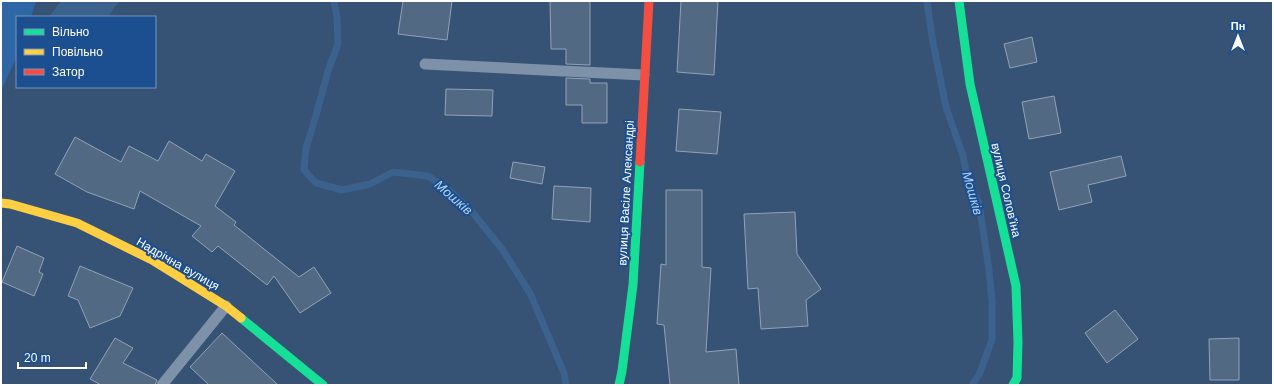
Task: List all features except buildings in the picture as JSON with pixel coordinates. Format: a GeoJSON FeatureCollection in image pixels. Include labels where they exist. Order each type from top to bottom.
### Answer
{"type":"FeatureCollection","features":[{"type":"Feature","properties":{"kind":"street","name":"вулиця Васіле Александрі"},"geometry":{"type":"LineString","coordinates":[[619,385],[633,285],[649,1]]}},
{"type":"Feature","properties":{"kind":"street","name":"вулиця Солов'їна"},"geometry":{"type":"LineString","coordinates":[[959,1],[970,84],[1016,286],[1018,342],[1017,378],[1013,385]]}},
{"type":"Feature","properties":{"kind":"street","name":"Надрічна вулиця"},"geometry":{"type":"LineString","coordinates":[[1,203],[10,204],[77,223],[152,260],[226,306],[323,385]]}},
{"type":"Feature","properties":{"kind":"lane"},"geometry":{"type":"LineString","coordinates":[[425,64],[644,75]]}},
{"type":"Feature","properties":{"kind":"lane"},"geometry":{"type":"LineString","coordinates":[[163,385],[226,306]]}},
{"type":"Feature","properties":{"kind":"shaded area"},"geometry":{"type":"Polygon","coordinates":[[[1,1],[36,1],[31,16],[16,16],[16,58],[1,91],[1,1]]]}},
{"type":"Feature","properties":{"kind":"shaded area"},"geometry":{"type":"Polygon","coordinates":[[[61,1],[119,1],[109,16],[50,16],[61,1]]]}},
{"type":"Feature","properties":{"kind":"waterway","name":"Мошків"},"geometry":{"type":"LineString","coordinates":[[334,1],[337,18],[338,44],[328,71],[306,148],[304,170],[316,183],[342,190],[370,184],[393,172],[428,176],[449,190],[473,213],[502,249],[530,293],[564,373],[566,385]]}},
{"type":"Feature","properties":{"kind":"waterway","name":"Мошків"},"geometry":{"type":"LineString","coordinates":[[927,1],[932,37],[946,107],[963,156],[969,185],[979,203],[989,270],[992,302],[992,340],[979,375],[972,385]]}},
{"type":"Feature","properties":{"kind":"traffic: fast"},"geometry":{"type":"LineString","coordinates":[[959,1],[970,84],[1016,286],[1018,342],[1017,378],[1013,385]]}},
{"type":"Feature","properties":{"kind":"traffic: fast"},"geometry":{"type":"LineString","coordinates":[[619,385],[633,285],[640,162]]}},
{"type":"Feature","properties":{"kind":"traffic: fast"},"geometry":{"type":"LineString","coordinates":[[241,318],[323,385]]}},
{"type":"Feature","properties":{"kind":"traffic: slow"},"geometry":{"type":"LineString","coordinates":[[1,203],[10,204],[77,223],[152,260],[226,306],[241,318]]}},
{"type":"Feature","properties":{"kind":"traffic: jam"},"geometry":{"type":"LineString","coordinates":[[640,162],[649,1]]}}]}
